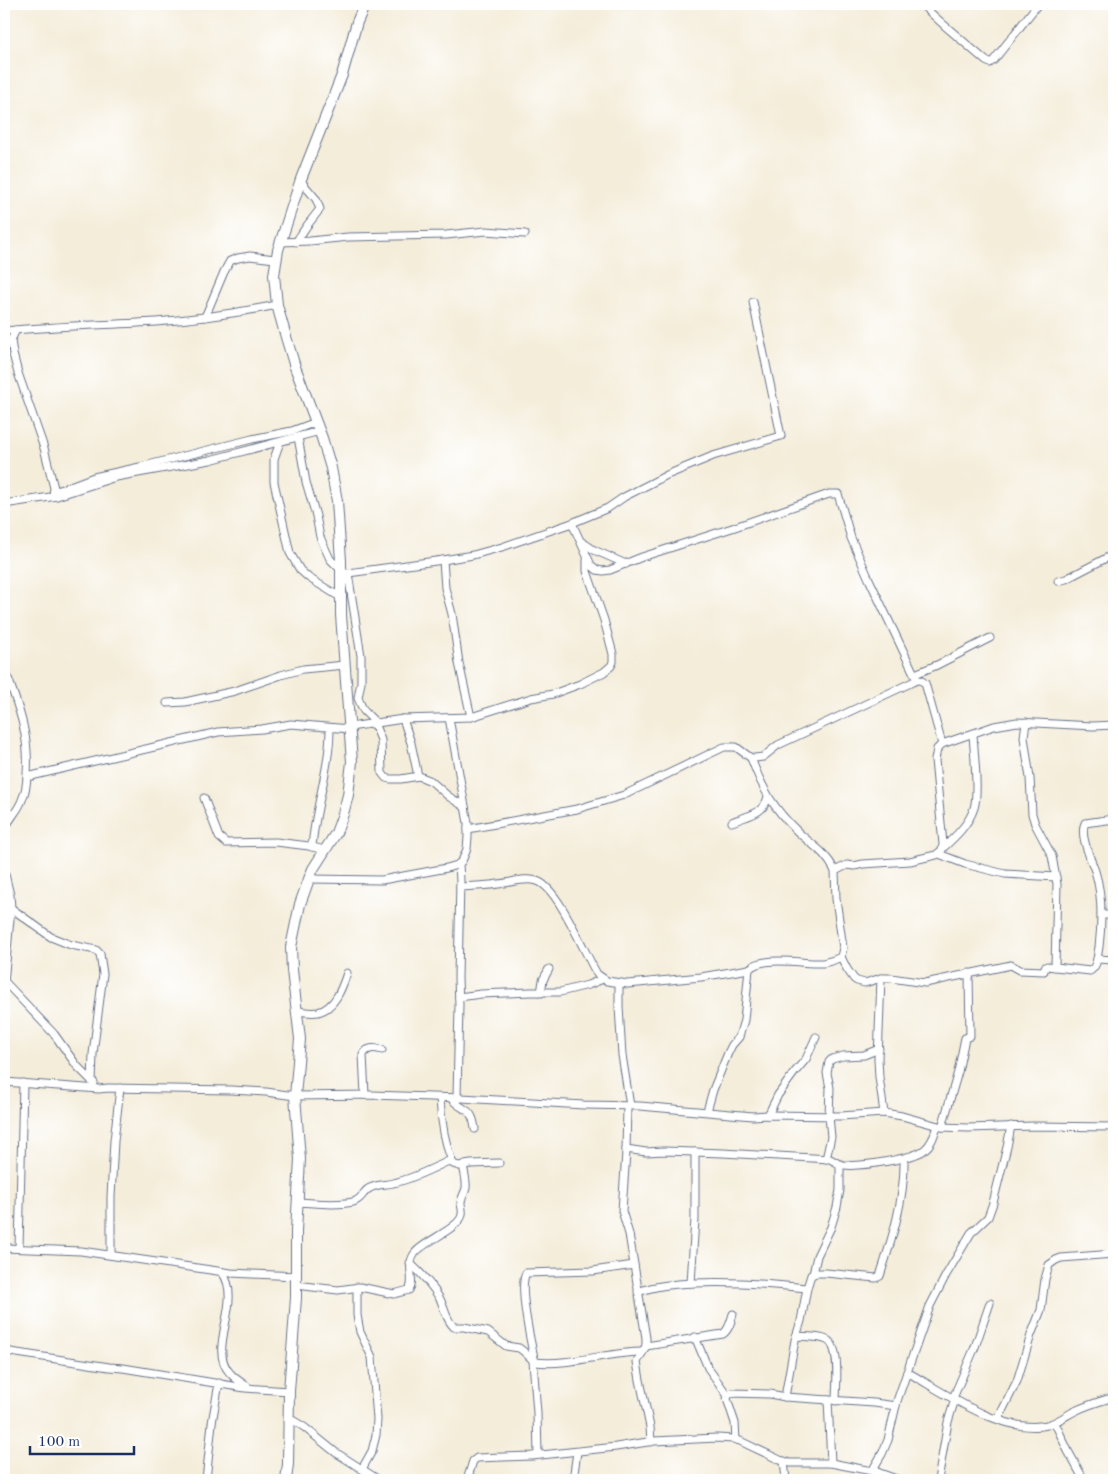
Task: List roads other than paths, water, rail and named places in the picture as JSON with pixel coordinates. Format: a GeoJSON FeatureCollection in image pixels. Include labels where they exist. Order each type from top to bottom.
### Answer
{"type":"FeatureCollection","features":[{"type":"Feature","properties":{"kind":"street"},"geometry":{"type":"LineString","coordinates":[[366,4],[357,22],[342,75],[300,180],[280,242],[274,275],[277,305],[295,367],[318,426],[331,468],[337,501],[344,572],[361,656],[361,682],[358,698],[364,711],[375,723],[381,740],[382,770],[384,775],[390,779],[418,776],[431,781],[448,796],[465,807]]}},
{"type":"Feature","properties":{"kind":"street"},"geometry":{"type":"LineString","coordinates":[[921,4],[949,30],[990,63],[1038,4]]}},
{"type":"Feature","properties":{"kind":"street"},"geometry":{"type":"LineString","coordinates":[[296,242],[320,209],[316,199],[300,180]]}},
{"type":"Feature","properties":{"kind":"street"},"geometry":{"type":"LineString","coordinates":[[280,242],[446,235],[486,231],[525,234]]}},
{"type":"Feature","properties":{"kind":"street"},"geometry":{"type":"LineString","coordinates":[[205,316],[230,261],[250,256],[276,259]]}},
{"type":"Feature","properties":{"kind":"street"},"geometry":{"type":"LineString","coordinates":[[298,437],[306,482],[320,537],[330,559],[344,572],[443,560],[473,555],[502,547],[608,508],[624,497],[667,475],[713,456],[780,436],[753,302]]}},
{"type":"Feature","properties":{"kind":"street"},"geometry":{"type":"LineString","coordinates":[[4,331],[158,322],[241,312],[277,305]]}},
{"type":"Feature","properties":{"kind":"street"},"geometry":{"type":"LineString","coordinates":[[16,330],[11,340],[12,354],[46,455],[54,488],[53,494]]}},
{"type":"Feature","properties":{"kind":"street"},"geometry":{"type":"LineString","coordinates":[[4,504],[53,494],[116,477],[210,460],[298,437],[318,426]]}},
{"type":"Feature","properties":{"kind":"street"},"geometry":{"type":"LineString","coordinates":[[53,494],[68,485],[94,477],[252,439],[318,426]]}},
{"type":"Feature","properties":{"kind":"street"},"geometry":{"type":"LineString","coordinates":[[280,442],[274,460],[273,476],[290,552],[300,570],[309,578],[340,597]]}},
{"type":"Feature","properties":{"kind":"street"},"geometry":{"type":"LineString","coordinates":[[572,522],[593,568],[603,571],[829,494],[838,494],[851,538],[869,579],[916,677],[926,683],[942,744]]}},
{"type":"Feature","properties":{"kind":"street"},"geometry":{"type":"LineString","coordinates":[[579,540],[594,550],[626,564]]}},
{"type":"Feature","properties":{"kind":"street"},"geometry":{"type":"LineString","coordinates":[[1058,581],[1114,554]]}},
{"type":"Feature","properties":{"kind":"street"},"geometry":{"type":"LineString","coordinates":[[27,777],[218,732],[262,729],[291,724],[350,728],[403,719],[471,717],[553,694],[580,684],[604,672],[613,662],[613,654],[604,620],[586,564],[587,557]]}},
{"type":"Feature","properties":{"kind":"street"},"geometry":{"type":"LineString","coordinates":[[443,560],[445,588],[452,614],[462,680],[471,717]]}},
{"type":"Feature","properties":{"kind":"street"},"geometry":{"type":"LineString","coordinates":[[286,1480],[296,1280],[300,1149],[295,1096],[300,1039],[291,947],[300,904],[309,879],[324,850],[336,833],[348,795],[352,762],[340,597],[344,572]]}},
{"type":"Feature","properties":{"kind":"street"},"geometry":{"type":"LineString","coordinates":[[751,758],[763,757],[778,745],[990,638]]}},
{"type":"Feature","properties":{"kind":"street"},"geometry":{"type":"LineString","coordinates":[[167,703],[185,702],[235,691],[281,675],[303,670],[345,664]]}},
{"type":"Feature","properties":{"kind":"street"},"geometry":{"type":"LineString","coordinates":[[4,667],[17,701],[27,741],[27,777],[23,799],[4,830]]}},
{"type":"Feature","properties":{"kind":"street"},"geometry":{"type":"LineString","coordinates":[[309,879],[382,880],[438,870],[459,864],[465,856],[467,849],[468,829],[449,718]]}},
{"type":"Feature","properties":{"kind":"street"},"geometry":{"type":"LineString","coordinates":[[403,719],[418,776]]}},
{"type":"Feature","properties":{"kind":"street"},"geometry":{"type":"LineString","coordinates":[[1026,722],[1024,737],[1030,778],[1032,814],[1035,824],[1052,856],[1056,877],[1057,939],[1055,967]]}},
{"type":"Feature","properties":{"kind":"street"},"geometry":{"type":"LineString","coordinates":[[941,851],[936,760],[937,749],[942,744],[1007,723],[1114,725]]}},
{"type":"Feature","properties":{"kind":"street"},"geometry":{"type":"LineString","coordinates":[[312,847],[313,827],[329,754],[330,728]]}},
{"type":"Feature","properties":{"kind":"street"},"geometry":{"type":"LineString","coordinates":[[835,871],[847,865],[910,861],[941,851],[959,832],[974,810],[976,799],[972,734]]}},
{"type":"Feature","properties":{"kind":"street"},"geometry":{"type":"LineString","coordinates":[[468,829],[577,809],[624,795],[724,747],[736,747],[751,758],[768,797],[779,812],[798,832],[826,856],[835,871],[836,899],[843,948],[842,957],[850,974],[857,981],[865,983],[881,978],[898,978],[924,983],[1011,965],[1020,970],[1044,970],[1045,967],[1055,967],[1090,972],[1095,967],[1097,960],[1101,915],[1099,888],[1087,849],[1083,828],[1085,824],[1090,822],[1114,819]]}},
{"type":"Feature","properties":{"kind":"street"},"geometry":{"type":"LineString","coordinates":[[732,822],[760,811],[764,808],[768,797]]}},
{"type":"Feature","properties":{"kind":"street"},"geometry":{"type":"LineString","coordinates":[[204,798],[219,837],[226,843],[276,842],[324,850]]}},
{"type":"Feature","properties":{"kind":"street"},"geometry":{"type":"LineString","coordinates":[[941,851],[965,864],[1005,874],[1056,877]]}},
{"type":"Feature","properties":{"kind":"street"},"geometry":{"type":"LineString","coordinates":[[459,864],[459,997],[454,1098],[455,1103],[470,1112],[475,1129]]}},
{"type":"Feature","properties":{"kind":"street"},"geometry":{"type":"LineString","coordinates":[[4,870],[12,908],[4,982],[54,1034],[77,1066],[99,1089]]}},
{"type":"Feature","properties":{"kind":"street"},"geometry":{"type":"LineString","coordinates":[[460,887],[527,880],[538,881],[549,890],[562,908],[597,974],[606,981],[641,983],[686,979],[749,968],[763,961],[825,962],[842,957]]}},
{"type":"Feature","properties":{"kind":"street"},"geometry":{"type":"LineString","coordinates":[[12,908],[51,937],[71,945],[96,950],[100,954],[103,974],[93,1054],[92,1082]]}},
{"type":"Feature","properties":{"kind":"street"},"geometry":{"type":"LineString","coordinates":[[1101,915],[1114,914]]}},
{"type":"Feature","properties":{"kind":"street"},"geometry":{"type":"LineString","coordinates":[[1097,960],[1114,960]]}},
{"type":"Feature","properties":{"kind":"street"},"geometry":{"type":"LineString","coordinates":[[707,1111],[728,1053],[732,1045],[740,1037],[744,1020],[749,968]]}},
{"type":"Feature","properties":{"kind":"street"},"geometry":{"type":"LineString","coordinates":[[541,993],[543,980],[549,969]]}},
{"type":"Feature","properties":{"kind":"street"},"geometry":{"type":"LineString","coordinates":[[298,1011],[319,1012],[327,1008],[342,989],[346,973]]}},
{"type":"Feature","properties":{"kind":"street"},"geometry":{"type":"LineString","coordinates":[[626,1149],[646,1152],[695,1152],[826,1159],[834,1160],[844,1165],[904,1159],[924,1150],[940,1127],[958,1072],[965,1038],[970,1036],[969,973]]}},
{"type":"Feature","properties":{"kind":"street"},"geometry":{"type":"LineString","coordinates":[[881,978],[879,1077],[884,1114]]}},
{"type":"Feature","properties":{"kind":"street"},"geometry":{"type":"LineString","coordinates":[[459,997],[481,994],[560,992],[603,979]]}},
{"type":"Feature","properties":{"kind":"street"},"geometry":{"type":"LineString","coordinates":[[619,983],[622,1055],[629,1106],[622,1210],[629,1234],[643,1318],[644,1349],[637,1362],[650,1427],[651,1442]]}},
{"type":"Feature","properties":{"kind":"street"},"geometry":{"type":"LineString","coordinates":[[768,1115],[778,1096],[806,1059],[816,1037]]}},
{"type":"Feature","properties":{"kind":"street"},"geometry":{"type":"LineString","coordinates":[[365,1095],[363,1055],[369,1049],[382,1050]]}},
{"type":"Feature","properties":{"kind":"street"},"geometry":{"type":"LineString","coordinates":[[826,1159],[831,1137],[829,1116],[830,1094],[827,1073],[829,1062],[832,1059],[843,1056],[864,1055],[879,1049]]}},
{"type":"Feature","properties":{"kind":"street"},"geometry":{"type":"LineString","coordinates":[[4,1082],[99,1089],[240,1090],[295,1096],[365,1095],[454,1098],[629,1106],[753,1116],[884,1114],[902,1116],[940,1127],[1114,1127]]}},
{"type":"Feature","properties":{"kind":"street"},"geometry":{"type":"LineString","coordinates":[[19,1248],[23,1083]]}},
{"type":"Feature","properties":{"kind":"street"},"geometry":{"type":"LineString","coordinates":[[111,1255],[111,1197],[114,1141],[120,1088]]}},
{"type":"Feature","properties":{"kind":"street"},"geometry":{"type":"LineString","coordinates":[[440,1098],[444,1138],[455,1166],[499,1162]]}},
{"type":"Feature","properties":{"kind":"street"},"geometry":{"type":"LineString","coordinates":[[872,1471],[888,1440],[896,1406],[922,1326],[940,1286],[971,1233],[988,1217],[993,1204],[1011,1126]]}},
{"type":"Feature","properties":{"kind":"street"},"geometry":{"type":"LineString","coordinates":[[691,1283],[695,1219],[695,1152]]}},
{"type":"Feature","properties":{"kind":"street"},"geometry":{"type":"LineString","coordinates":[[813,1274],[826,1273],[876,1278],[880,1276],[896,1221],[904,1174],[904,1159]]}},
{"type":"Feature","properties":{"kind":"street"},"geometry":{"type":"LineString","coordinates":[[298,1202],[330,1204],[351,1202],[360,1199],[366,1190],[377,1185],[394,1184],[452,1160]]}},
{"type":"Feature","properties":{"kind":"street"},"geometry":{"type":"LineString","coordinates":[[785,1397],[796,1336],[810,1277],[813,1274],[817,1256],[831,1227],[837,1207],[840,1164]]}},
{"type":"Feature","properties":{"kind":"street"},"geometry":{"type":"LineString","coordinates":[[4,1248],[64,1250],[111,1255],[222,1272],[296,1280],[338,1290],[357,1288],[394,1294],[409,1290],[412,1286],[410,1263],[415,1253],[422,1246],[460,1221],[462,1217],[461,1203],[466,1186],[463,1165]]}},
{"type":"Feature","properties":{"kind":"street"},"geometry":{"type":"LineString","coordinates":[[998,1419],[1017,1380],[1041,1310],[1049,1265],[1061,1258],[1114,1254]]}},
{"type":"Feature","properties":{"kind":"street"},"geometry":{"type":"LineString","coordinates":[[410,1263],[424,1275],[433,1288],[441,1301],[450,1323],[454,1327],[488,1332],[506,1346],[523,1351],[534,1362],[563,1361],[630,1352],[695,1337],[723,1334],[733,1314]]}},
{"type":"Feature","properties":{"kind":"street"},"geometry":{"type":"LineString","coordinates":[[538,1455],[534,1362],[523,1280],[526,1273],[593,1271],[634,1265]]}},
{"type":"Feature","properties":{"kind":"street"},"geometry":{"type":"LineString","coordinates":[[222,1272],[228,1279],[230,1291],[222,1339],[223,1360],[229,1373],[249,1388]]}},
{"type":"Feature","properties":{"kind":"street"},"geometry":{"type":"LineString","coordinates":[[638,1292],[654,1287],[719,1282],[746,1282],[807,1288]]}},
{"type":"Feature","properties":{"kind":"street"},"geometry":{"type":"LineString","coordinates":[[357,1288],[356,1315],[360,1332],[372,1358],[377,1419],[372,1451],[362,1469]]}},
{"type":"Feature","properties":{"kind":"street"},"geometry":{"type":"LineString","coordinates":[[938,1480],[954,1398],[975,1347],[990,1303]]}},
{"type":"Feature","properties":{"kind":"street"},"geometry":{"type":"LineString","coordinates":[[796,1336],[829,1340],[836,1354],[832,1400],[831,1464]]}},
{"type":"Feature","properties":{"kind":"street"},"geometry":{"type":"LineString","coordinates":[[695,1337],[708,1368],[728,1396],[727,1399],[735,1423],[736,1440]]}},
{"type":"Feature","properties":{"kind":"street"},"geometry":{"type":"LineString","coordinates":[[4,1351],[249,1388],[289,1391]]}},
{"type":"Feature","properties":{"kind":"street"},"geometry":{"type":"LineString","coordinates":[[907,1372],[954,1398],[971,1410],[1020,1426],[1032,1427],[1055,1423],[1074,1412],[1114,1397]]}},
{"type":"Feature","properties":{"kind":"street"},"geometry":{"type":"LineString","coordinates":[[206,1480],[212,1423],[219,1383]]}},
{"type":"Feature","properties":{"kind":"street"},"geometry":{"type":"LineString","coordinates":[[728,1396],[732,1393],[770,1394],[785,1397],[896,1406]]}},
{"type":"Feature","properties":{"kind":"street"},"geometry":{"type":"LineString","coordinates":[[289,1418],[375,1479]]}},
{"type":"Feature","properties":{"kind":"street"},"geometry":{"type":"LineString","coordinates":[[1055,1423],[1084,1480]]}},
{"type":"Feature","properties":{"kind":"street"},"geometry":{"type":"LineString","coordinates":[[467,1480],[473,1461],[477,1458],[577,1452],[651,1442],[717,1438],[736,1440],[790,1463],[831,1464],[872,1471],[899,1480]]}},
{"type":"Feature","properties":{"kind":"street"},"geometry":{"type":"LineString","coordinates":[[573,1480],[577,1452]]}},
{"type":"Feature","properties":{"kind":"street"},"geometry":{"type":"LineString","coordinates":[[784,1461],[786,1480]]}}]}
